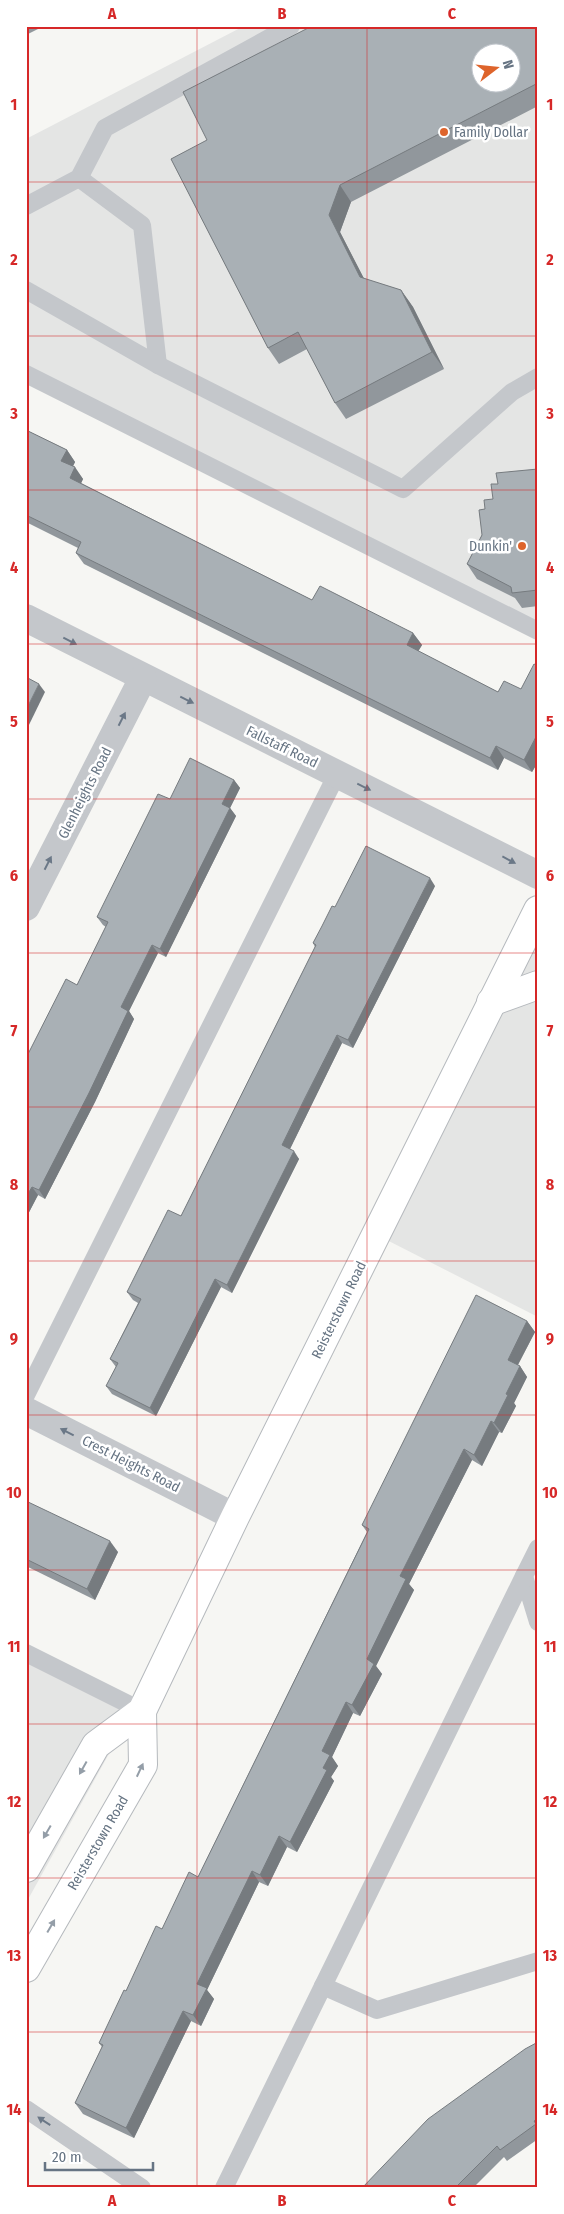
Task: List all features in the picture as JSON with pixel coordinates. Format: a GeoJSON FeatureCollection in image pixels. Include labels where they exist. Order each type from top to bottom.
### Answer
{"type":"FeatureCollection","features":[{"type":"Feature","properties":{"kind":"main road","name":"Reisterstown Road"},"geometry":{"type":"LineString","coordinates":[[26,1868],[96,1745],[142,1711],[538,910]]}},
{"type":"Feature","properties":{"kind":"main road"},"geometry":{"type":"LineString","coordinates":[[491,1002],[538,985]]}},
{"type":"Feature","properties":{"kind":"main road","name":"Reisterstown Road"},"geometry":{"type":"LineString","coordinates":[[26,1968],[144,1765],[142,1711]]}},
{"type":"Feature","properties":{"kind":"street","name":"Fallstaff Road"},"geometry":{"type":"LineString","coordinates":[[26,618],[538,875]]}},
{"type":"Feature","properties":{"kind":"street","name":"Glenheights Road"},"geometry":{"type":"LineString","coordinates":[[26,907],[143,678]]}},
{"type":"Feature","properties":{"kind":"street","name":"Crest Heights Road"},"geometry":{"type":"LineString","coordinates":[[26,1411],[236,1518]]}},
{"type":"Feature","properties":{"kind":"lane"},"geometry":{"type":"LineString","coordinates":[[26,206],[79,178],[105,128],[291,26]]}},
{"type":"Feature","properties":{"kind":"lane"},"geometry":{"type":"LineString","coordinates":[[79,178],[142,225],[158,365]]}},
{"type":"Feature","properties":{"kind":"lane"},"geometry":{"type":"LineString","coordinates":[[26,290],[158,365],[403,489],[512,392],[538,377]]}},
{"type":"Feature","properties":{"kind":"lane"},"geometry":{"type":"LineString","coordinates":[[26,374],[538,631]]}},
{"type":"Feature","properties":{"kind":"lane"},"geometry":{"type":"LineString","coordinates":[[26,1395],[337,774]]}},
{"type":"Feature","properties":{"kind":"lane"},"geometry":{"type":"LineString","coordinates":[[224,2188],[538,1548]]}},
{"type":"Feature","properties":{"kind":"lane"},"geometry":{"type":"LineString","coordinates":[[524,1576],[538,1622]]}},
{"type":"Feature","properties":{"kind":"lane"},"geometry":{"type":"LineString","coordinates":[[26,1653],[142,1711]]}},
{"type":"Feature","properties":{"kind":"lane"},"geometry":{"type":"LineString","coordinates":[[323,1986],[377,2010],[538,1961]]}},
{"type":"Feature","properties":{"kind":"lane"},"geometry":{"type":"LineString","coordinates":[[26,2109],[142,2188]]}},
{"type":"Feature","properties":{"kind":"shaded area"},"geometry":{"type":"Polygon","coordinates":[[[244,26],[538,26],[538,631],[26,366],[26,139],[244,26]]]}},
{"type":"Feature","properties":{"kind":"shaded area"},"geometry":{"type":"Polygon","coordinates":[[[538,899],[538,1317],[375,1234],[538,899]]]}},
{"type":"Feature","properties":{"kind":"shaded area"},"geometry":{"type":"Polygon","coordinates":[[[26,1652],[135,1707],[26,1903],[26,1652]]]}},
{"type":"Feature","properties":{"kind":"building"},"geometry":{"type":"Polygon","coordinates":[[[312,26],[538,26],[538,83],[522,91],[522,42],[472,42],[472,92],[521,92],[340,185],[329,215],[360,277],[401,290],[432,352],[335,403],[298,332],[268,348],[171,159],[207,140],[183,92],[312,26]]]}},
{"type":"Feature","properties":{"kind":"building"},"geometry":{"type":"Polygon","coordinates":[[[26,430],[67,450],[61,461],[75,467],[70,478],[312,600],[320,586],[413,633],[407,645],[498,692],[504,681],[521,689],[534,664],[538,666],[538,733],[524,760],[496,746],[490,758],[76,553],[81,542],[26,515],[26,430]]]}},
{"type":"Feature","properties":{"kind":"building","name":"Dunkin'"},"geometry":{"type":"Polygon","coordinates":[[[538,469],[538,590],[512,593],[511,587],[467,564],[482,535],[479,510],[485,509],[484,500],[493,499],[491,484],[498,484],[496,473],[538,469]]]}},
{"type":"Feature","properties":{"kind":"building"},"geometry":{"type":"Polygon","coordinates":[[[26,677],[39,684],[26,710],[26,677]]]}},
{"type":"Feature","properties":{"kind":"building"},"geometry":{"type":"Polygon","coordinates":[[[190,758],[234,780],[222,804],[230,808],[160,949],[152,945],[121,1007],[128,1011],[89,1093],[39,1190],[32,1187],[26,1197],[26,1058],[66,979],[77,985],[108,922],[97,917],[158,794],[170,799],[190,758]]]}},
{"type":"Feature","properties":{"kind":"building"},"geometry":{"type":"Polygon","coordinates":[[[366,846],[430,878],[348,1040],[337,1035],[305,1098],[282,1145],[294,1151],[227,1285],[215,1279],[150,1408],[106,1386],[118,1363],[110,1359],[141,1299],[127,1292],[168,1210],[181,1216],[316,945],[313,943],[332,906],[335,907],[366,846]]]}},
{"type":"Feature","properties":{"kind":"building"},"geometry":{"type":"Polygon","coordinates":[[[476,1295],[527,1321],[508,1360],[520,1366],[506,1394],[508,1395],[494,1423],[491,1421],[474,1455],[464,1449],[400,1576],[406,1579],[367,1659],[374,1664],[352,1705],[346,1702],[322,1751],[330,1755],[323,1768],[327,1770],[290,1842],[279,1836],[260,1875],[252,1871],[197,1984],[207,1988],[193,2015],[183,2011],[126,2128],[75,2103],[103,2045],[99,2043],[156,1926],[162,1929],[189,1872],[198,1877],[369,1529],[362,1525],[476,1295]]]}},
{"type":"Feature","properties":{"kind":"building"},"geometry":{"type":"Polygon","coordinates":[[[26,1501],[110,1541],[87,1589],[26,1559],[26,1501]]]}},
{"type":"Feature","properties":{"kind":"building"},"geometry":{"type":"Polygon","coordinates":[[[538,2042],[538,2119],[534,2121],[536,2124],[500,2150],[497,2146],[455,2188],[362,2188],[428,2119],[525,2049],[538,2042]]]}},
{"type":"Feature","properties":{"kind":"place","name":"Family Dollar"},"geometry":{"type":"Point","coordinates":[444,132]}},
{"type":"Feature","properties":{"kind":"place","name":"Dunkin'"},"geometry":{"type":"Point","coordinates":[522,546]}}]}
